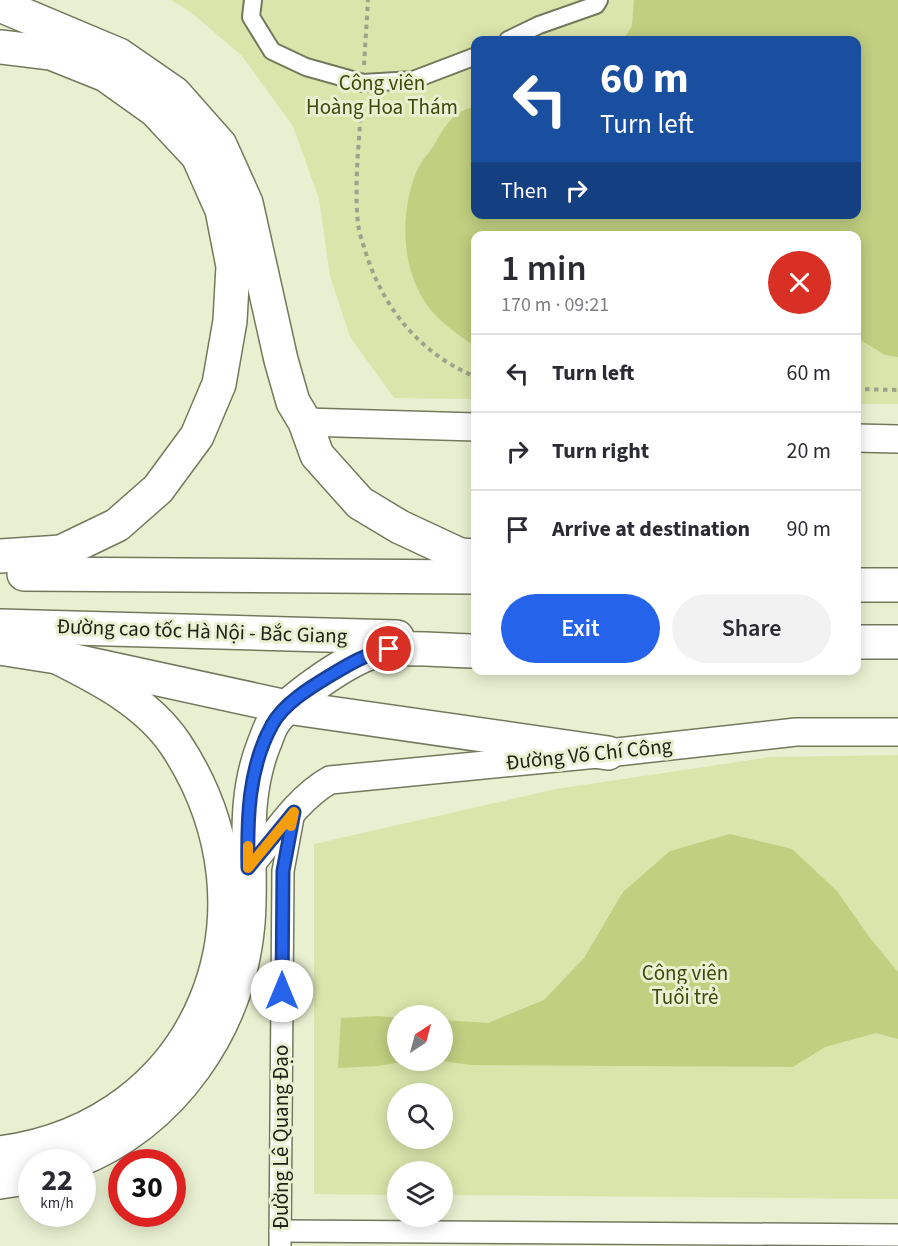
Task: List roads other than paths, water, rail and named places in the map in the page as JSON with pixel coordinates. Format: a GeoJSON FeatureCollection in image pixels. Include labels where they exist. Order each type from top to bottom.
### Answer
{"type":"FeatureCollection","features":[{"type":"Feature","properties":{"kind":"highway"},"geometry":{"type":"LineString","coordinates":[[0,5],[119,55],[174,93],[220,145],[246,203],[281,360],[294,402],[306,422],[317,455],[360,503],[460,555],[471,556]]}},
{"type":"Feature","properties":{"kind":"highway"},"geometry":{"type":"LineString","coordinates":[[0,47],[51,53],[106,75],[155,110],[198,156],[222,210],[233,266],[230,321],[219,384],[197,436],[158,489],[117,525],[61,552],[0,556]]}},
{"type":"Feature","properties":{"kind":"highway"},"geometry":{"type":"LineString","coordinates":[[0,574],[471,577]]}},
{"type":"Feature","properties":{"kind":"highway"},"geometry":{"type":"LineString","coordinates":[[861,585],[898,585]]}},
{"type":"Feature","properties":{"kind":"highway","name":"Đường cao tốc Hà Nội - Bắc Giang"},"geometry":{"type":"LineString","coordinates":[[0,626],[471,639]]}},
{"type":"Feature","properties":{"kind":"highway"},"geometry":{"type":"LineString","coordinates":[[861,642],[898,642]]}},
{"type":"Feature","properties":{"kind":"highway"},"geometry":{"type":"LineString","coordinates":[[0,648],[57,657],[287,707],[608,753]]}},
{"type":"Feature","properties":{"kind":"highway"},"geometry":{"type":"LineString","coordinates":[[96,1152],[115,1144],[149,1117],[189,1079],[208,1048],[236,987],[248,923],[248,821],[256,764],[272,723],[287,707],[320,682],[368,654],[389,649],[471,651]]}},
{"type":"Feature","properties":{"kind":"highway"},"geometry":{"type":"LineString","coordinates":[[0,1153],[76,1134],[118,1109],[150,1081],[182,1047],[196,1024],[219,966],[223,938],[224,891],[219,840],[196,780],[176,744],[144,708],[105,681],[57,657]]}},
{"type":"Feature","properties":{"kind":"highway"},"geometry":{"type":"LineString","coordinates":[[0,1182],[18,1179]]}},
{"type":"Feature","properties":{"kind":"street"},"geometry":{"type":"LineString","coordinates":[[253,0],[251,16],[272,51],[306,67],[363,83],[413,80],[471,58]]}},
{"type":"Feature","properties":{"kind":"street"},"geometry":{"type":"LineString","coordinates":[[516,36],[596,4],[599,0]]}},
{"type":"Feature","properties":{"kind":"street"},"geometry":{"type":"LineString","coordinates":[[306,422],[471,427]]}},
{"type":"Feature","properties":{"kind":"street"},"geometry":{"type":"LineString","coordinates":[[861,438],[898,439]]}},
{"type":"Feature","properties":{"kind":"street","name":"Đường Võ Chí Công"},"geometry":{"type":"LineString","coordinates":[[248,868],[316,788],[330,780],[796,732],[898,732]]}},
{"type":"Feature","properties":{"kind":"street","name":"Đường Lê Quang Đạo"},"geometry":{"type":"LineString","coordinates":[[280,1238],[283,871],[294,812]]}},
{"type":"Feature","properties":{"kind":"street"},"geometry":{"type":"LineString","coordinates":[[280,1238],[866,1240],[898,1235]]}},
{"type":"Feature","properties":{"kind":"park label","name":"Công viên Hoàng Hoa Thám"},"geometry":{"type":"Point","coordinates":[382,95]}},
{"type":"Feature","properties":{"kind":"park label","name":"Công viên Tuổi trẻ"},"geometry":{"type":"Point","coordinates":[685,985]}}]}
